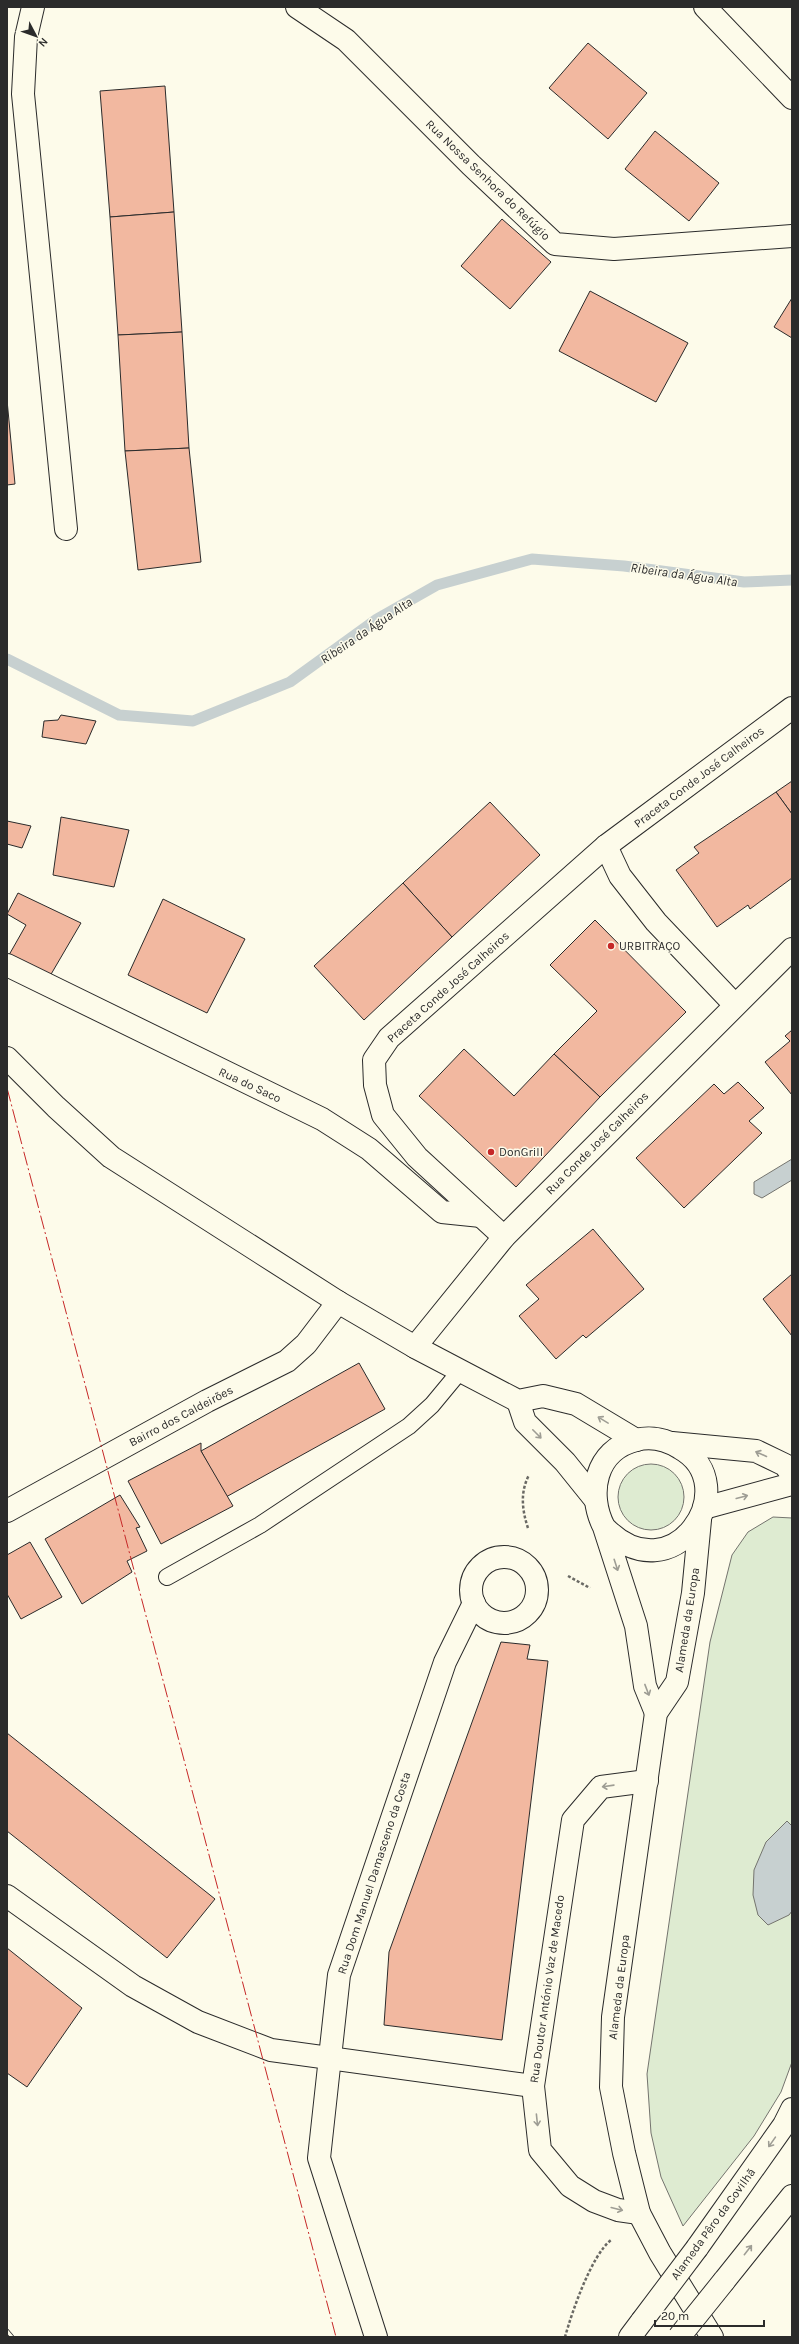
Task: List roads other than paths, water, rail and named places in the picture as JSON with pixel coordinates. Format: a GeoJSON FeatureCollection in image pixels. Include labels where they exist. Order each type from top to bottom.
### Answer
{"type":"FeatureCollection","features":[{"type":"Feature","properties":{"kind":"street"},"geometry":{"type":"LineString","coordinates":[[33,7],[26,36],[23,94],[66,530]]}},
{"type":"Feature","properties":{"kind":"street","name":"Rua Nossa Senhora do Refúgio"},"geometry":{"type":"LineString","coordinates":[[297,7],[346,40],[471,165],[554,244],[614,249],[792,236]]}},
{"type":"Feature","properties":{"kind":"street"},"geometry":{"type":"LineString","coordinates":[[705,7],[792,98]]}},
{"type":"Feature","properties":{"kind":"street","name":"Praceta Conde José Calheiros"},"geometry":{"type":"LineString","coordinates":[[504,1237],[417,1157],[383,1115],[375,1084],[374,1060],[389,1038],[606,846],[792,708]]}},
{"type":"Feature","properties":{"kind":"street"},"geometry":{"type":"LineString","coordinates":[[606,846],[620,876],[656,922],[734,1004]]}},
{"type":"Feature","properties":{"kind":"street","name":"Rua Conde José Calheiros"},"geometry":{"type":"LineString","coordinates":[[415,1347],[504,1237],[734,1004],[792,949]]}},
{"type":"Feature","properties":{"kind":"street","name":"Rua do Saco"},"geometry":{"type":"LineString","coordinates":[[7,966],[322,1118],[369,1149],[442,1212],[481,1216]]}},
{"type":"Feature","properties":{"kind":"street"},"geometry":{"type":"LineString","coordinates":[[7,1058],[56,1107],[112,1157],[338,1302],[415,1347],[518,1401],[542,1396],[576,1404],[636,1440]]}},
{"type":"Feature","properties":{"kind":"street","name":"Bairro dos Caldeirões"},"geometry":{"type":"LineString","coordinates":[[7,1511],[207,1401],[287,1361],[306,1344],[338,1302]]}},
{"type":"Feature","properties":{"kind":"street"},"geometry":{"type":"LineString","coordinates":[[518,1401],[525,1422],[565,1462],[594,1498]]}},
{"type":"Feature","properties":{"kind":"street","name":"Alameda da Europa"},"geometry":{"type":"LineString","coordinates":[[656,1712],[645,1686],[636,1626],[604,1528],[597,1513],[594,1498],[596,1478],[605,1461],[619,1448],[636,1440],[655,1439],[671,1442],[685,1450],[696,1462],[703,1476],[706,1492],[693,1593],[677,1682],[656,1712],[613,2017],[611,2087],[624,2152],[639,2213],[660,2254],[712,2337]]}},
{"type":"Feature","properties":{"kind":"street"},"geometry":{"type":"LineString","coordinates":[[671,1442],[756,1451],[785,1465],[792,1475]]}},
{"type":"Feature","properties":{"kind":"street"},"geometry":{"type":"LineString","coordinates":[[702,1514],[792,1484]]}},
{"type":"Feature","properties":{"kind":"street","name":"Alameda da Europa"},"geometry":{"type":"LineString","coordinates":[[604,1528],[615,1539],[629,1546],[646,1550],[663,1549],[679,1543],[691,1532],[702,1514]]}},
{"type":"Feature","properties":{"kind":"street","name":"Rua Dom Manuel Damasceno da Costa"},"geometry":{"type":"LineString","coordinates":[[376,2337],[319,2158],[339,1975],[445,1662],[474,1603]]}},
{"type":"Feature","properties":{"kind":"street","name":"Rua Doutor António Vaz de Macedo"},"geometry":{"type":"LineString","coordinates":[[639,2213],[618,2210],[594,2201],[570,2186],[540,2150],[533,2086],[573,1820],[600,1787],[647,1781]]}},
{"type":"Feature","properties":{"kind":"street"},"geometry":{"type":"LineString","coordinates":[[7,1896],[133,1986],[198,2022],[271,2050],[533,2086]]}},
{"type":"Feature","properties":{"kind":"street","name":"Alameda Pêro da Covilhã"},"geometry":{"type":"LineString","coordinates":[[636,2329],[697,2248],[784,2125],[792,2109]]}},
{"type":"Feature","properties":{"kind":"street"},"geometry":{"type":"LineString","coordinates":[[679,2337],[792,2196]]}},
{"type":"Feature","properties":{"kind":"lane"},"geometry":{"type":"LineString","coordinates":[[167,1577],[260,1525],[409,1426],[432,1405],[461,1370]]}},
{"type":"Feature","properties":{"kind":"waterway","name":"Ribeira da Água Alta"},"geometry":{"type":"LineString","coordinates":[[7,659],[119,715],[193,721],[290,682],[377,619],[437,585],[532,559],[624,566],[744,582],[792,580]]}},
{"type":"Feature","properties":{"kind":"railway"},"geometry":{"type":"LineString","coordinates":[[7,2331],[12,2337]]}},
{"type":"Feature","properties":{"kind":"place","name":"URBITRAÇO"},"geometry":{"type":"Point","coordinates":[611,946]}},
{"type":"Feature","properties":{"kind":"place","name":"DonGrill"},"geometry":{"type":"Point","coordinates":[491,1152]}}]}
